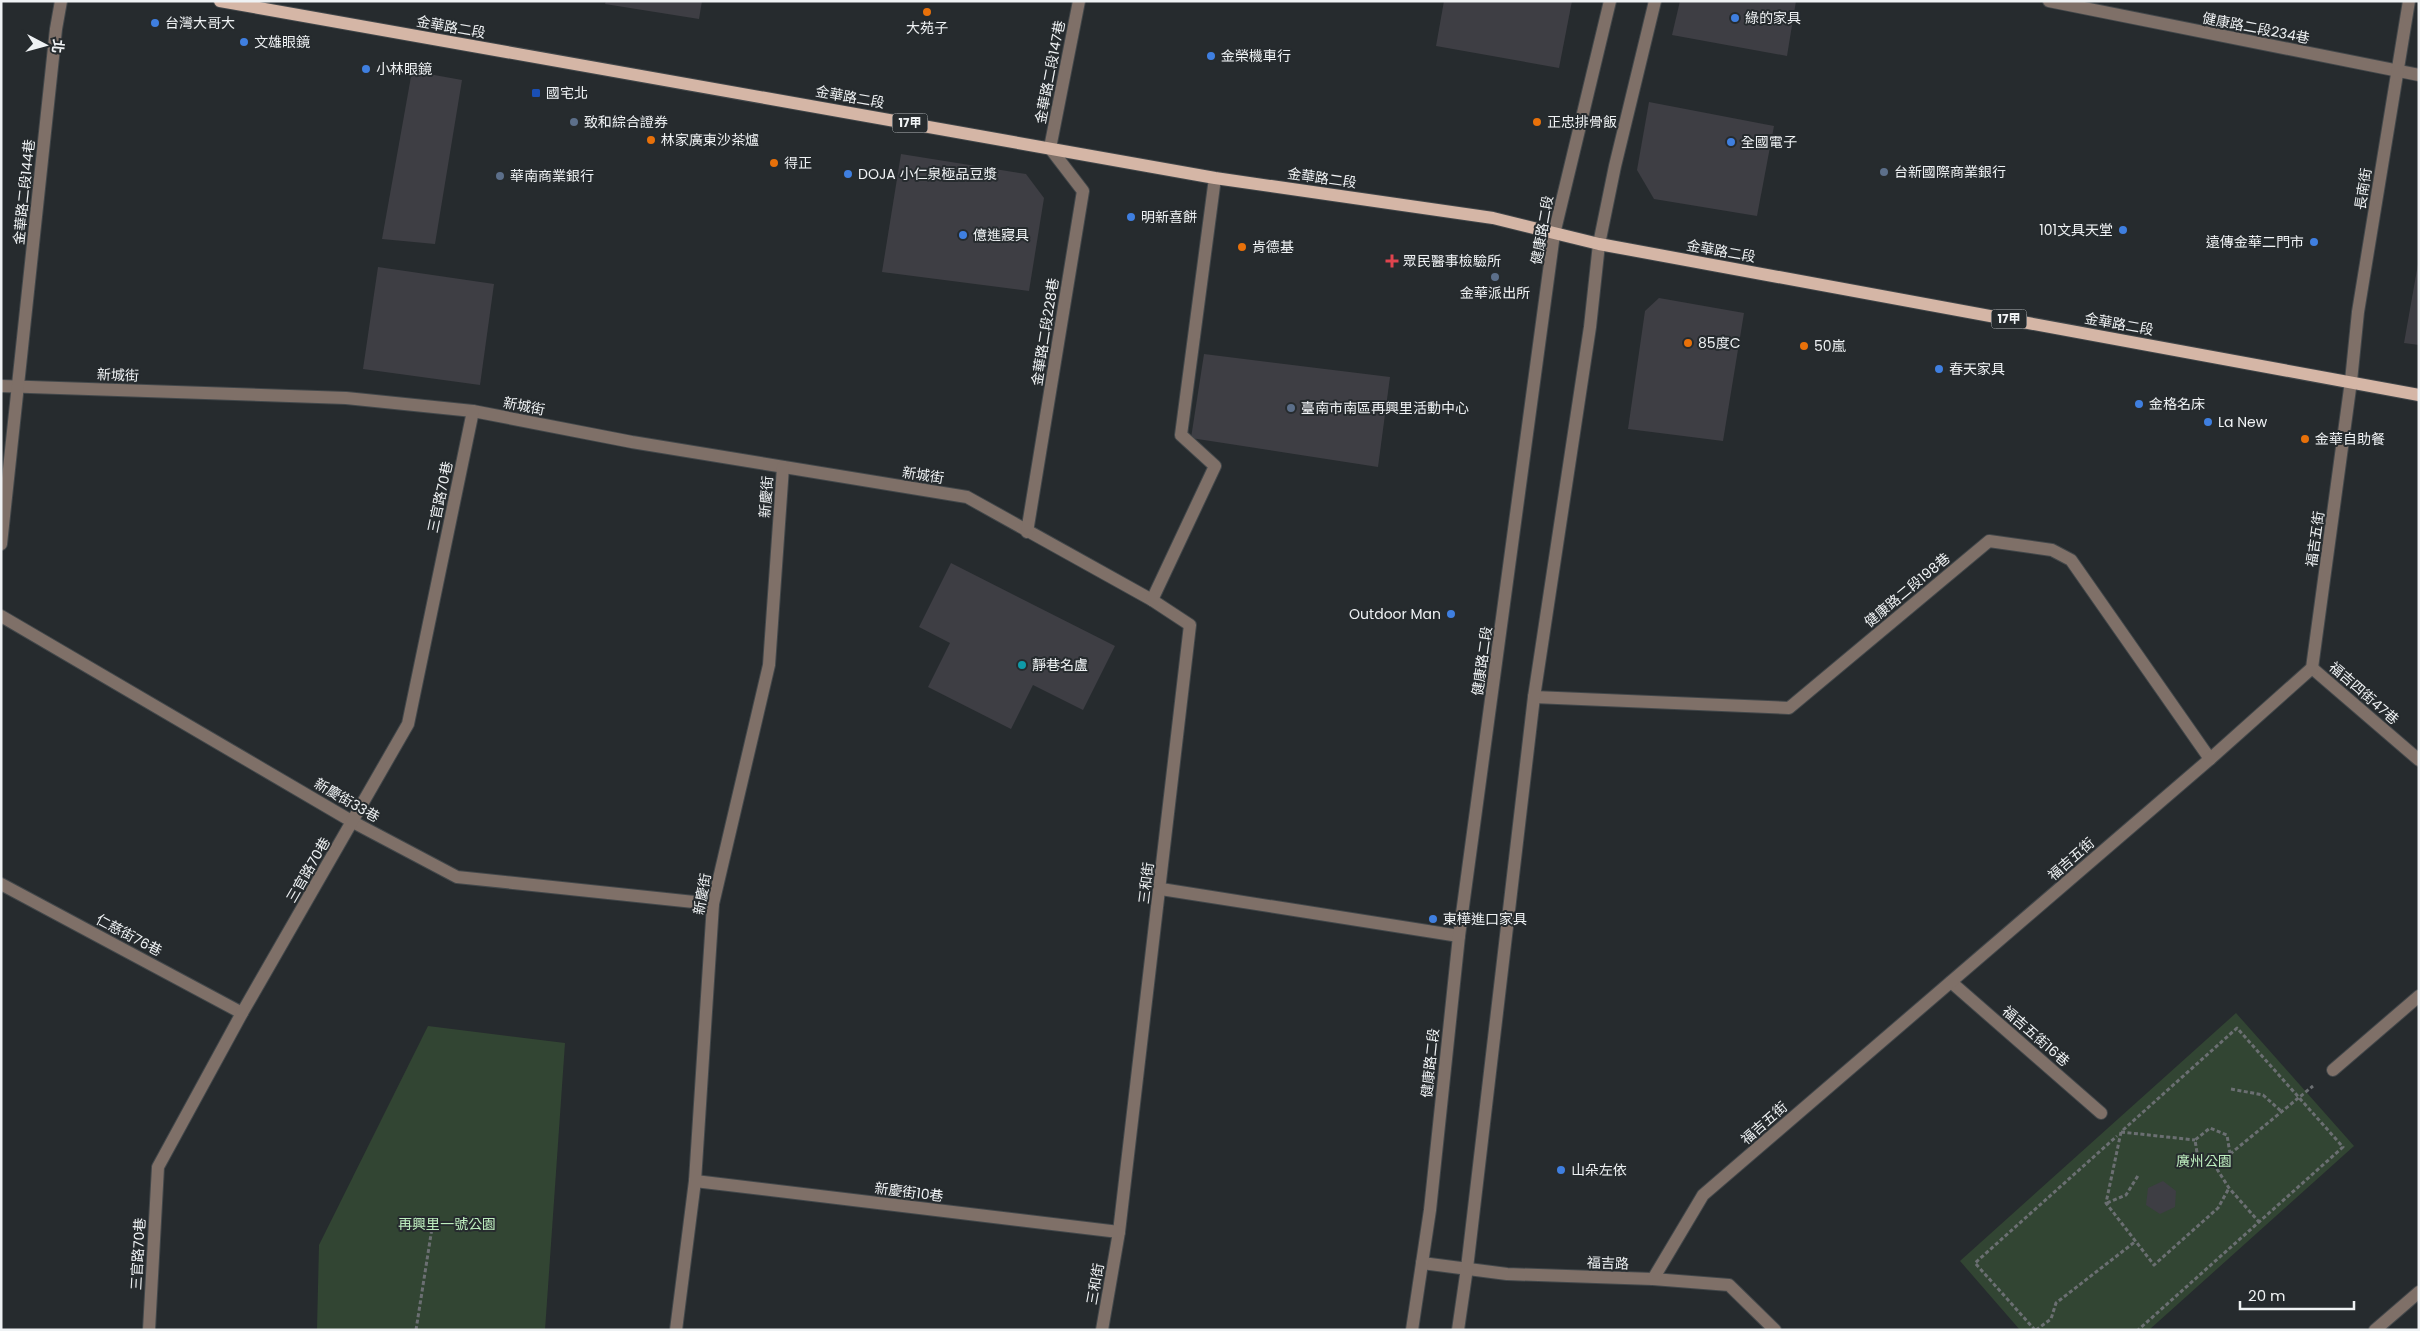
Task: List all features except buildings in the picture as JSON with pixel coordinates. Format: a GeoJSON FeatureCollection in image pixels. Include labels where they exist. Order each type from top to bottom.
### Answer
{"type":"FeatureCollection","features":[{"type":"Feature","properties":{"kind":"main road","name":"金華路二段"},"geometry":{"type":"LineString","coordinates":[[220,1],[1215,178],[1493,218],[1599,244],[2419,395]]}},
{"type":"Feature","properties":{"kind":"street","name":"金華路二段144巷"},"geometry":{"type":"LineString","coordinates":[[1,544],[56,29],[61,1]]}},
{"type":"Feature","properties":{"kind":"street","name":"金華路二段147巷"},"geometry":{"type":"LineString","coordinates":[[1050,148],[1079,1]]}},
{"type":"Feature","properties":{"kind":"street","name":"健康路二段"},"geometry":{"type":"LineString","coordinates":[[1412,1330],[1422,1263],[1459,936],[1554,234],[1610,1]]}},
{"type":"Feature","properties":{"kind":"street"},"geometry":{"type":"LineString","coordinates":[[1458,1330],[1467,1268],[1534,697],[1590,327],[1599,244],[1615,166],[1655,1]]}},
{"type":"Feature","properties":{"kind":"street","name":"健康路二段234巷"},"geometry":{"type":"LineString","coordinates":[[2049,1],[2419,75]]}},
{"type":"Feature","properties":{"kind":"street","name":"長南街"},"geometry":{"type":"LineString","coordinates":[[2351,382],[2358,312],[2409,1]]}},
{"type":"Feature","properties":{"kind":"street","name":"金華路二段228巷"},"geometry":{"type":"LineString","coordinates":[[1027,532],[1083,191],[1050,148]]}},
{"type":"Feature","properties":{"kind":"street"},"geometry":{"type":"LineString","coordinates":[[1152,600],[1215,466],[1181,435],[1215,178]]}},
{"type":"Feature","properties":{"kind":"street","name":"福吉五街"},"geometry":{"type":"LineString","coordinates":[[1653,1279],[1703,1195],[2210,759],[2312,668],[2351,382]]}},
{"type":"Feature","properties":{"kind":"street","name":"新城街"},"geometry":{"type":"LineString","coordinates":[[1,386],[346,398],[472,411],[782,468],[966,497],[1027,532]]}},
{"type":"Feature","properties":{"kind":"street","name":"三官路70巷"},"geometry":{"type":"LineString","coordinates":[[149,1330],[158,1166],[242,1013],[408,724],[472,411]]}},
{"type":"Feature","properties":{"kind":"street","name":"新慶街"},"geometry":{"type":"LineString","coordinates":[[676,1330],[696,1181],[713,904],[770,665],[782,468]]}},
{"type":"Feature","properties":{"kind":"street","name":"三和街"},"geometry":{"type":"LineString","coordinates":[[1027,532],[1152,600],[1190,625],[1161,889],[1119,1232],[1102,1330]]}},
{"type":"Feature","properties":{"kind":"street","name":"健康路二段198巷"},"geometry":{"type":"LineString","coordinates":[[1534,697],[1789,708],[1989,541],[2052,550],[2072,560],[2210,759]]}},
{"type":"Feature","properties":{"kind":"street","name":"新慶街33巷"},"geometry":{"type":"LineString","coordinates":[[1,616],[353,822],[457,877],[713,904]]}},
{"type":"Feature","properties":{"kind":"street","name":"福吉四街47巷"},"geometry":{"type":"LineString","coordinates":[[2312,668],[2419,760]]}},
{"type":"Feature","properties":{"kind":"street","name":"仁慈街76巷"},"geometry":{"type":"LineString","coordinates":[[1,884],[242,1013]]}},
{"type":"Feature","properties":{"kind":"street"},"geometry":{"type":"LineString","coordinates":[[1161,889],[1459,936]]}},
{"type":"Feature","properties":{"kind":"street","name":"福吉五街16巷"},"geometry":{"type":"LineString","coordinates":[[1951,982],[2101,1113]]}},
{"type":"Feature","properties":{"kind":"street"},"geometry":{"type":"LineString","coordinates":[[2333,1070],[2419,996]]}},
{"type":"Feature","properties":{"kind":"street","name":"新慶街10巷"},"geometry":{"type":"LineString","coordinates":[[696,1181],[1119,1232]]}},
{"type":"Feature","properties":{"kind":"street","name":"福吉路"},"geometry":{"type":"LineString","coordinates":[[1422,1263],[1507,1274],[1653,1279],[1729,1285],[1775,1330]]}},
{"type":"Feature","properties":{"kind":"street"},"geometry":{"type":"LineString","coordinates":[[2375,1330],[2419,1292]]}},
{"type":"Feature","properties":{"kind":"path"},"geometry":{"type":"LineString","coordinates":[[2136,1241],[2056,1303],[2051,1319],[2036,1330],[1975,1263],[2237,1028],[2343,1147],[2138,1330]]}},
{"type":"Feature","properties":{"kind":"path"},"geometry":{"type":"LineString","coordinates":[[2231,1089],[2263,1095],[2281,1111]]}},
{"type":"Feature","properties":{"kind":"path"},"geometry":{"type":"LineString","coordinates":[[2215,1166],[2299,1097]]}},
{"type":"Feature","properties":{"kind":"path"},"geometry":{"type":"LineString","coordinates":[[2121,1132],[2195,1140],[2210,1128],[2227,1135],[2230,1154]]}},
{"type":"Feature","properties":{"kind":"path"},"geometry":{"type":"LineString","coordinates":[[2106,1203],[2121,1132]]}},
{"type":"Feature","properties":{"kind":"path"},"geometry":{"type":"LineString","coordinates":[[2195,1140],[2198,1159],[2215,1166],[2229,1188],[2260,1222]]}},
{"type":"Feature","properties":{"kind":"path"},"geometry":{"type":"LineString","coordinates":[[2106,1203],[2126,1195],[2139,1174]]}},
{"type":"Feature","properties":{"kind":"path"},"geometry":{"type":"LineString","coordinates":[[2106,1203],[2154,1265],[2218,1208],[2229,1188]]}},
{"type":"Feature","properties":{"kind":"path"},"geometry":{"type":"LineString","coordinates":[[416,1330],[432,1228]]}},
{"type":"Feature","properties":{"kind":"green space","name":"廣州公園"},"geometry":{"type":"Polygon","coordinates":[[[2236,1013],[2354,1146],[2149,1330],[2020,1330],[1960,1261],[2236,1013]]]}},
{"type":"Feature","properties":{"kind":"green space","name":"再興里一號公園"},"geometry":{"type":"Polygon","coordinates":[[[428,1026],[565,1043],[545,1330],[317,1330],[319,1245],[428,1026]]]}},
{"type":"Feature","properties":{"kind":"place","name":"大苑子"},"geometry":{"type":"Point","coordinates":[927,12]}},
{"type":"Feature","properties":{"kind":"place","name":"綠的家具"},"geometry":{"type":"Point","coordinates":[1735,18]}},
{"type":"Feature","properties":{"kind":"place","name":"台灣大哥大"},"geometry":{"type":"Point","coordinates":[155,23]}},
{"type":"Feature","properties":{"kind":"place","name":"文雄眼鏡"},"geometry":{"type":"Point","coordinates":[244,42]}},
{"type":"Feature","properties":{"kind":"place","name":"金榮機車行"},"geometry":{"type":"Point","coordinates":[1211,56]}},
{"type":"Feature","properties":{"kind":"place","name":"小林眼鏡"},"geometry":{"type":"Point","coordinates":[366,69]}},
{"type":"Feature","properties":{"kind":"place","name":"國宅北"},"geometry":{"type":"Point","coordinates":[536,93]}},
{"type":"Feature","properties":{"kind":"place","name":"致和綜合證券"},"geometry":{"type":"Point","coordinates":[574,122]}},
{"type":"Feature","properties":{"kind":"place","name":"正忠排骨飯"},"geometry":{"type":"Point","coordinates":[1537,122]}},
{"type":"Feature","properties":{"kind":"place","name":"林家廣東沙茶爐"},"geometry":{"type":"Point","coordinates":[651,140]}},
{"type":"Feature","properties":{"kind":"place","name":"全國電子"},"geometry":{"type":"Point","coordinates":[1731,142]}},
{"type":"Feature","properties":{"kind":"place","name":"得正"},"geometry":{"type":"Point","coordinates":[774,163]}},
{"type":"Feature","properties":{"kind":"place","name":"台新國際商業銀行"},"geometry":{"type":"Point","coordinates":[1884,172]}},
{"type":"Feature","properties":{"kind":"place","name":"DOJA 小仁泉極品豆漿"},"geometry":{"type":"Point","coordinates":[848,174]}},
{"type":"Feature","properties":{"kind":"place","name":"華南商業銀行"},"geometry":{"type":"Point","coordinates":[500,176]}},
{"type":"Feature","properties":{"kind":"place","name":"明新喜餅"},"geometry":{"type":"Point","coordinates":[1131,217]}},
{"type":"Feature","properties":{"kind":"place","name":"101文具天堂"},"geometry":{"type":"Point","coordinates":[2123,230]}},
{"type":"Feature","properties":{"kind":"place","name":"億進寢具"},"geometry":{"type":"Point","coordinates":[963,235]}},
{"type":"Feature","properties":{"kind":"place","name":"遠傳金華二門市"},"geometry":{"type":"Point","coordinates":[2314,242]}},
{"type":"Feature","properties":{"kind":"place","name":"肯德基"},"geometry":{"type":"Point","coordinates":[1242,247]}},
{"type":"Feature","properties":{"kind":"place","name":"眾民醫事檢驗所"},"geometry":{"type":"Point","coordinates":[1392,261]}},
{"type":"Feature","properties":{"kind":"place","name":"金華派出所"},"geometry":{"type":"Point","coordinates":[1495,277]}},
{"type":"Feature","properties":{"kind":"place","name":"85度C"},"geometry":{"type":"Point","coordinates":[1688,343]}},
{"type":"Feature","properties":{"kind":"place","name":"50嵐"},"geometry":{"type":"Point","coordinates":[1804,346]}},
{"type":"Feature","properties":{"kind":"place","name":"春天家具"},"geometry":{"type":"Point","coordinates":[1939,369]}},
{"type":"Feature","properties":{"kind":"place","name":"金格名床"},"geometry":{"type":"Point","coordinates":[2139,404]}},
{"type":"Feature","properties":{"kind":"place","name":"臺南市南區再興里活動中心"},"geometry":{"type":"Point","coordinates":[1291,408]}},
{"type":"Feature","properties":{"kind":"place","name":"La New"},"geometry":{"type":"Point","coordinates":[2208,422]}},
{"type":"Feature","properties":{"kind":"place","name":"金華自助餐"},"geometry":{"type":"Point","coordinates":[2305,439]}},
{"type":"Feature","properties":{"kind":"place","name":"Outdoor Man"},"geometry":{"type":"Point","coordinates":[1451,614]}},
{"type":"Feature","properties":{"kind":"place","name":"靜巷名盧"},"geometry":{"type":"Point","coordinates":[1022,665]}},
{"type":"Feature","properties":{"kind":"place","name":"東樺進口家具"},"geometry":{"type":"Point","coordinates":[1433,919]}},
{"type":"Feature","properties":{"kind":"place","name":"山朵左依"},"geometry":{"type":"Point","coordinates":[1561,1170]}}]}
